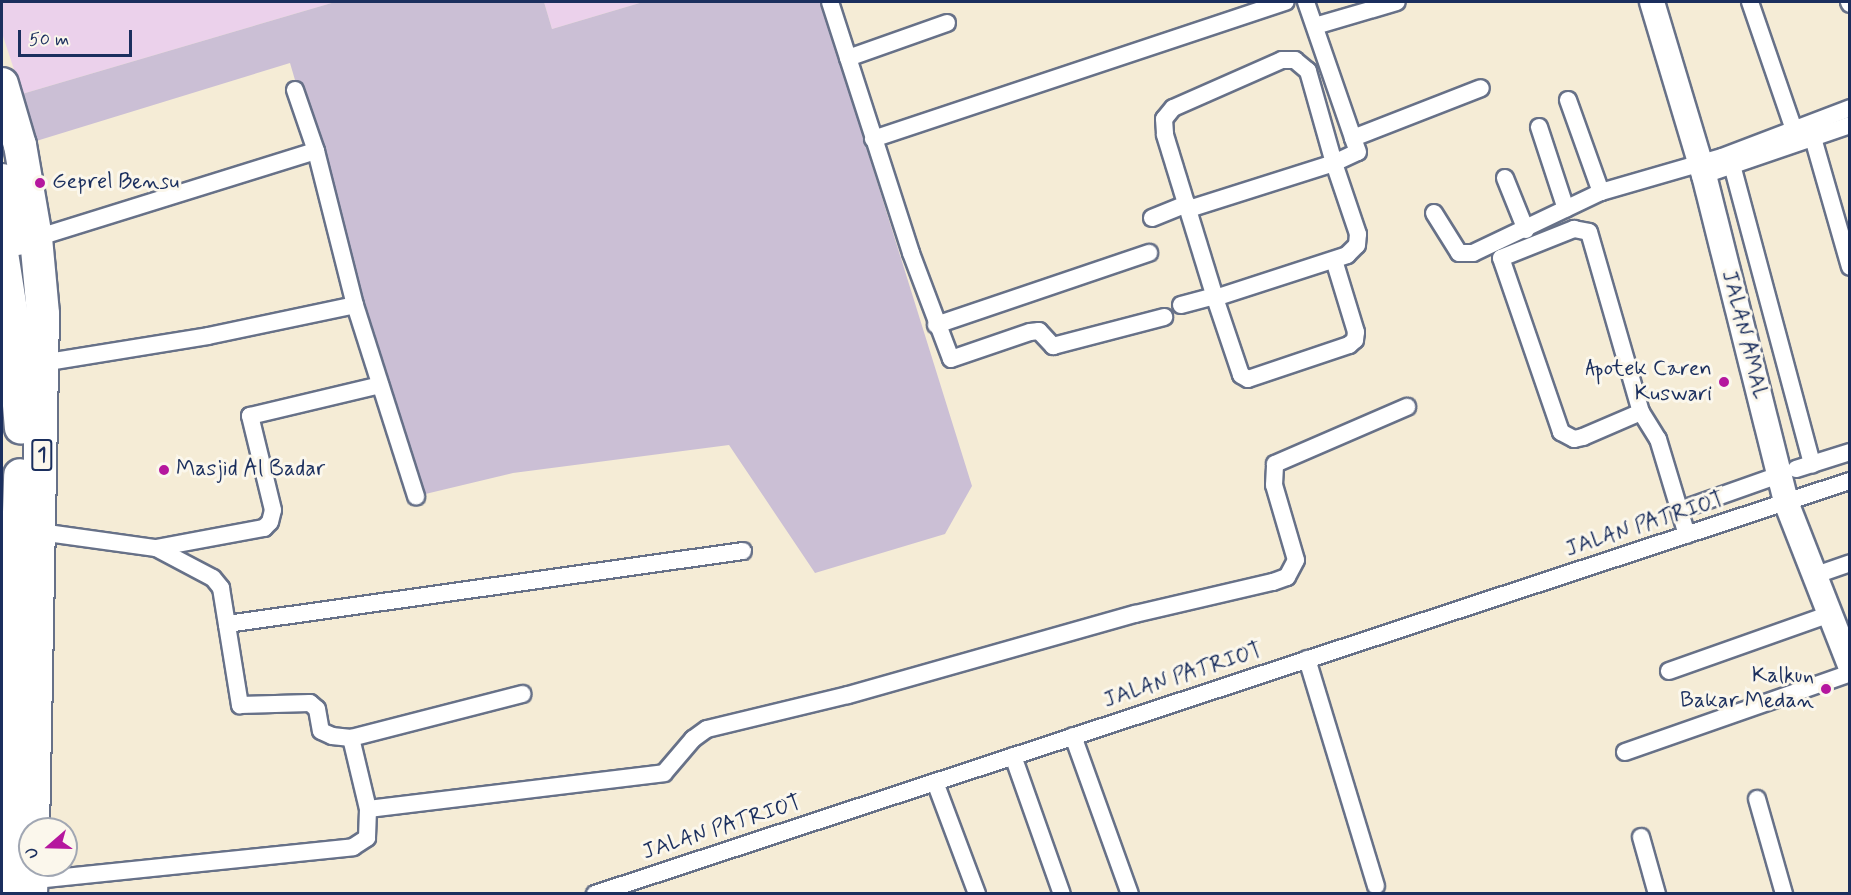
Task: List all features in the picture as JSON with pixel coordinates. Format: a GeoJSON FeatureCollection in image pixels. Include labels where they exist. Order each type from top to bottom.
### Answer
{"type":"FeatureCollection","features":[{"type":"Feature","properties":{"kind":"highway","name":"1"},"geometry":{"type":"LineString","coordinates":[[2,84],[20,144],[36,238],[42,363],[11,476],[32,817]]}},
{"type":"Feature","properties":{"kind":"highway","name":"1"},"geometry":{"type":"LineString","coordinates":[[2,180],[27,285],[31,406],[40,532],[18,612],[22,883]]}},
{"type":"Feature","properties":{"kind":"highway","name":"1"},"geometry":{"type":"LineString","coordinates":[[2,253],[31,406]]}},
{"type":"Feature","properties":{"kind":"highway","name":"1"},"geometry":{"type":"LineString","coordinates":[[2,332],[31,406]]}},
{"type":"Feature","properties":{"kind":"street"},"geometry":{"type":"LineString","coordinates":[[830,2],[873,139],[936,325],[949,356],[955,360],[1029,332],[1039,331],[1053,346],[1164,317]]}},
{"type":"Feature","properties":{"kind":"street"},"geometry":{"type":"LineString","coordinates":[[873,139],[1286,2]]}},
{"type":"Feature","properties":{"kind":"street"},"geometry":{"type":"LineString","coordinates":[[1152,218],[1334,163],[1358,152],[1306,2]]}},
{"type":"Feature","properties":{"kind":"street"},"geometry":{"type":"LineString","coordinates":[[1315,26],[1397,2]]}},
{"type":"Feature","properties":{"kind":"street","name":"JALAN AMAL"},"geometry":{"type":"LineString","coordinates":[[1652,2],[1795,469],[1786,502],[1813,576],[1844,638],[1850,665]]}},
{"type":"Feature","properties":{"kind":"street"},"geometry":{"type":"LineString","coordinates":[[1750,2],[1794,130]]}},
{"type":"Feature","properties":{"kind":"street"},"geometry":{"type":"LineString","coordinates":[[848,58],[947,23]]}},
{"type":"Feature","properties":{"kind":"street"},"geometry":{"type":"LineString","coordinates":[[1181,305],[1215,297],[1334,261],[1347,255],[1357,245],[1358,234],[1334,163],[1308,71],[1295,60],[1282,60],[1166,113],[1163,128],[1215,297],[1241,375],[1248,379],[1349,345],[1354,340],[1356,332],[1334,261]]}},
{"type":"Feature","properties":{"kind":"street"},"geometry":{"type":"LineString","coordinates":[[1353,138],[1481,88]]}},
{"type":"Feature","properties":{"kind":"street"},"geometry":{"type":"LineString","coordinates":[[296,90],[316,151],[355,304],[416,496]]}},
{"type":"Feature","properties":{"kind":"street"},"geometry":{"type":"LineString","coordinates":[[1568,100],[1601,192]]}},
{"type":"Feature","properties":{"kind":"street"},"geometry":{"type":"LineString","coordinates":[[1702,170],[1850,108]]}},
{"type":"Feature","properties":{"kind":"street"},"geometry":{"type":"LineString","coordinates":[[1434,213],[1462,254],[1492,247],[1601,192],[1732,165],[1850,125]]}},
{"type":"Feature","properties":{"kind":"street"},"geometry":{"type":"LineString","coordinates":[[1539,127],[1566,209]]}},
{"type":"Feature","properties":{"kind":"street"},"geometry":{"type":"LineString","coordinates":[[1813,138],[1850,267]]}},
{"type":"Feature","properties":{"kind":"street"},"geometry":{"type":"LineString","coordinates":[[36,238],[316,151]]}},
{"type":"Feature","properties":{"kind":"street"},"geometry":{"type":"LineString","coordinates":[[1732,165],[1795,469]]}},
{"type":"Feature","properties":{"kind":"street"},"geometry":{"type":"LineString","coordinates":[[1505,178],[1526,230]]}},
{"type":"Feature","properties":{"kind":"street"},"geometry":{"type":"LineString","coordinates":[[1641,412],[1583,437],[1574,439],[1561,432],[1501,258],[1574,229],[1589,232],[1641,412],[1658,439],[1687,535]]}},
{"type":"Feature","properties":{"kind":"street"},"geometry":{"type":"LineString","coordinates":[[936,325],[1149,253]]}},
{"type":"Feature","properties":{"kind":"street"},"geometry":{"type":"LineString","coordinates":[[42,363],[208,336],[355,304]]}},
{"type":"Feature","properties":{"kind":"street"},"geometry":{"type":"LineString","coordinates":[[40,532],[156,548],[264,528],[270,522],[273,510],[250,416],[380,385]]}},
{"type":"Feature","properties":{"kind":"street"},"geometry":{"type":"LineString","coordinates":[[368,808],[664,773],[693,739],[707,729],[1287,577],[1296,560],[1274,485],[1275,464],[1407,407]]}},
{"type":"Feature","properties":{"kind":"street"},"geometry":{"type":"LineString","coordinates":[[1680,510],[1850,452]]}},
{"type":"Feature","properties":{"kind":"street","name":"JALAN PATRIOT"},"geometry":{"type":"LineString","coordinates":[[595,894],[1850,481]]}},
{"type":"Feature","properties":{"kind":"street"},"geometry":{"type":"LineString","coordinates":[[156,548],[218,582],[240,705],[310,703],[317,709],[321,731],[351,738],[522,694]]}},
{"type":"Feature","properties":{"kind":"street"},"geometry":{"type":"LineString","coordinates":[[227,624],[742,551]]}},
{"type":"Feature","properties":{"kind":"street"},"geometry":{"type":"LineString","coordinates":[[1813,576],[1850,563]]}},
{"type":"Feature","properties":{"kind":"street"},"geometry":{"type":"LineString","coordinates":[[1669,671],[1830,614]]}},
{"type":"Feature","properties":{"kind":"street"},"geometry":{"type":"LineString","coordinates":[[1307,660],[1376,886]]}},
{"type":"Feature","properties":{"kind":"street"},"geometry":{"type":"LineString","coordinates":[[1625,752],[1850,673]]}},
{"type":"Feature","properties":{"kind":"street"},"geometry":{"type":"LineString","coordinates":[[1073,736],[1130,894]]}},
{"type":"Feature","properties":{"kind":"street"},"geometry":{"type":"LineString","coordinates":[[22,883],[353,847],[367,838],[368,808],[351,738]]}},
{"type":"Feature","properties":{"kind":"street"},"geometry":{"type":"LineString","coordinates":[[1013,756],[1062,894]]}},
{"type":"Feature","properties":{"kind":"street"},"geometry":{"type":"LineString","coordinates":[[935,782],[977,894]]}},
{"type":"Feature","properties":{"kind":"street"},"geometry":{"type":"LineString","coordinates":[[1757,799],[1784,894]]}},
{"type":"Feature","properties":{"kind":"street"},"geometry":{"type":"LineString","coordinates":[[1641,837],[1657,894]]}},
{"type":"Feature","properties":{"kind":"shaded area"},"geometry":{"type":"Polygon","coordinates":[[[2,2],[335,2],[22,94],[2,33],[2,2]]]}},
{"type":"Feature","properties":{"kind":"shaded area"},"geometry":{"type":"Polygon","coordinates":[[[335,2],[544,2],[552,29],[643,2],[821,2],[972,486],[945,534],[815,573],[729,445],[513,473],[417,496],[290,63],[33,142],[22,94],[335,2]]]}},
{"type":"Feature","properties":{"kind":"shaded area"},"geometry":{"type":"Polygon","coordinates":[[[544,2],[643,2],[552,29],[544,2]]]}},
{"type":"Feature","properties":{"kind":"place","name":"Geprel Bensu"},"geometry":{"type":"Point","coordinates":[40,183]}},
{"type":"Feature","properties":{"kind":"place","name":"Apotek Caren Kuswari"},"geometry":{"type":"Point","coordinates":[1724,382]}},
{"type":"Feature","properties":{"kind":"place","name":"Masjid Al Badar"},"geometry":{"type":"Point","coordinates":[164,470]}},
{"type":"Feature","properties":{"kind":"place","name":"Kalkun Bakar Medan"},"geometry":{"type":"Point","coordinates":[1826,689]}}]}
